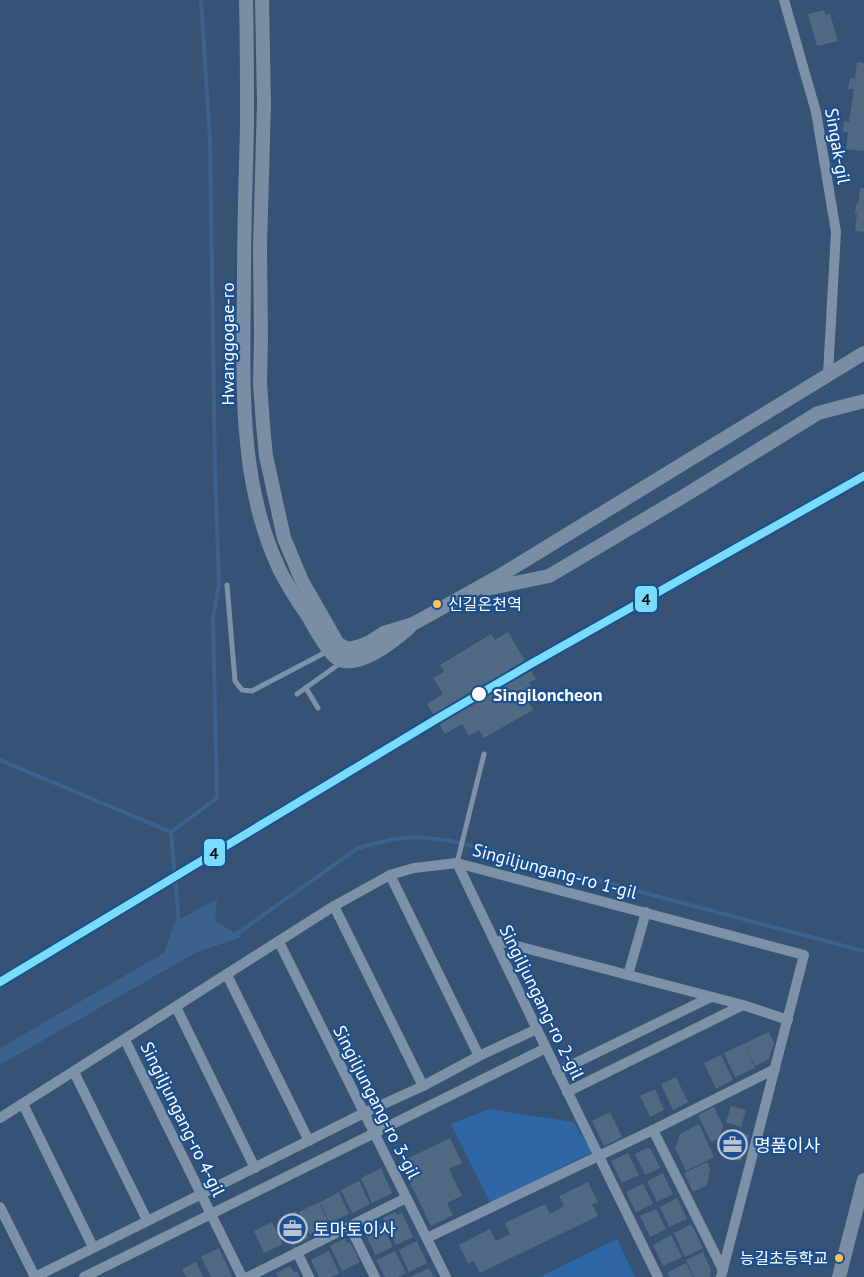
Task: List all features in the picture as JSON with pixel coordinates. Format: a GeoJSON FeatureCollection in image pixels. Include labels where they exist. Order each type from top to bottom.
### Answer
{"type":"FeatureCollection","features":[{"type":"Feature","properties":{"kind":"main road","name":"Hwanggogae-ro"},"geometry":{"type":"LineString","coordinates":[[246,0],[247,124],[243,362],[244,402],[251,474],[261,518],[277,564],[298,602],[334,647]]}},
{"type":"Feature","properties":{"kind":"main road","name":"Hwanggogae-ro"},"geometry":{"type":"LineString","coordinates":[[262,0],[264,103],[260,247],[262,425],[266,456],[284,538],[334,647],[335,656],[344,661]]}},
{"type":"Feature","properties":{"kind":"main road"},"geometry":{"type":"LineString","coordinates":[[344,661],[354,661],[391,643],[413,624],[501,575],[864,353]]}},
{"type":"Feature","properties":{"kind":"main road"},"geometry":{"type":"LineString","coordinates":[[472,591],[549,576],[818,413],[864,401]]}},
{"type":"Feature","properties":{"kind":"main road"},"geometry":{"type":"LineString","coordinates":[[334,647],[360,646],[384,633],[413,624]]}},
{"type":"Feature","properties":{"kind":"main road"},"geometry":{"type":"LineString","coordinates":[[839,1277],[864,1180]]}},
{"type":"Feature","properties":{"kind":"street","name":"Singak-gil"},"geometry":{"type":"LineString","coordinates":[[784,0],[816,112],[836,232],[828,374]]}},
{"type":"Feature","properties":{"kind":"street","name":"Singiljungang-ro 1-gil"},"geometry":{"type":"LineString","coordinates":[[0,1118],[334,906],[390,875],[458,858],[804,955],[722,1274]]}},
{"type":"Feature","properties":{"kind":"street","name":"Singiljungang-ro 2-gil"},"geometry":{"type":"LineString","coordinates":[[458,858],[494,940],[658,1277]]}},
{"type":"Feature","properties":{"kind":"street"},"geometry":{"type":"LineString","coordinates":[[390,875],[479,1056]]}},
{"type":"Feature","properties":{"kind":"street"},"geometry":{"type":"LineString","coordinates":[[334,906],[423,1086]]}},
{"type":"Feature","properties":{"kind":"street"},"geometry":{"type":"LineString","coordinates":[[628,975],[646,912]]}},
{"type":"Feature","properties":{"kind":"street"},"geometry":{"type":"LineString","coordinates":[[494,940],[743,1005],[788,1020]]}},
{"type":"Feature","properties":{"kind":"street","name":"Singiljungang-ro 3-gil"},"geometry":{"type":"LineString","coordinates":[[279,942],[446,1277]]}},
{"type":"Feature","properties":{"kind":"street"},"geometry":{"type":"LineString","coordinates":[[226,975],[309,1141]]}},
{"type":"Feature","properties":{"kind":"street"},"geometry":{"type":"LineString","coordinates":[[557,1071],[711,997]]}},
{"type":"Feature","properties":{"kind":"street"},"geometry":{"type":"LineString","coordinates":[[567,1092],[743,1005]]}},
{"type":"Feature","properties":{"kind":"street"},"geometry":{"type":"LineString","coordinates":[[176,1007],[255,1168]]}},
{"type":"Feature","properties":{"kind":"street"},"geometry":{"type":"LineString","coordinates":[[0,1207],[35,1277],[537,1029]]}},
{"type":"Feature","properties":{"kind":"street","name":"Singiljungang-ro 4-gil"},"geometry":{"type":"LineString","coordinates":[[125,1040],[242,1277]]}},
{"type":"Feature","properties":{"kind":"street"},"geometry":{"type":"LineString","coordinates":[[211,1214],[546,1048]]}},
{"type":"Feature","properties":{"kind":"street"},"geometry":{"type":"LineString","coordinates":[[427,1238],[775,1069]]}},
{"type":"Feature","properties":{"kind":"street"},"geometry":{"type":"LineString","coordinates":[[74,1072],[147,1220]]}},
{"type":"Feature","properties":{"kind":"street"},"geometry":{"type":"LineString","coordinates":[[22,1104],[93,1247]]}},
{"type":"Feature","properties":{"kind":"street","name":"Singiljungang-ro 1-gil"},"geometry":{"type":"LineString","coordinates":[[653,1130],[722,1274]]}},
{"type":"Feature","properties":{"kind":"street"},"geometry":{"type":"LineString","coordinates":[[248,1277],[406,1198]]}},
{"type":"Feature","properties":{"kind":"street","name":"Singiljungang-ro 4-gil"},"geometry":{"type":"LineString","coordinates":[[84,1277],[211,1214]]}},
{"type":"Feature","properties":{"kind":"street"},"geometry":{"type":"LineString","coordinates":[[350,1227],[375,1277]]}},
{"type":"Feature","properties":{"kind":"street"},"geometry":{"type":"LineString","coordinates":[[297,1252],[309,1277]]}},
{"type":"Feature","properties":{"kind":"lane"},"geometry":{"type":"LineString","coordinates":[[227,585],[235,681],[242,690],[252,691],[334,647]]}},
{"type":"Feature","properties":{"kind":"lane"},"geometry":{"type":"LineString","coordinates":[[297,694],[344,661]]}},
{"type":"Feature","properties":{"kind":"lane"},"geometry":{"type":"LineString","coordinates":[[306,688],[318,708]]}},
{"type":"Feature","properties":{"kind":"lane"},"geometry":{"type":"LineString","coordinates":[[458,858],[484,754]]}},
{"type":"Feature","properties":{"kind":"shaded area"},"geometry":{"type":"Polygon","coordinates":[[[217,899],[215,921],[242,937],[197,952],[0,1065],[0,1048],[164,953],[175,922],[217,899]]]}},
{"type":"Feature","properties":{"kind":"shaded area"},"geometry":{"type":"Polygon","coordinates":[[[489,1109],[574,1122],[592,1152],[491,1204],[451,1124],[489,1109]]]}},
{"type":"Feature","properties":{"kind":"shaded area"},"geometry":{"type":"Polygon","coordinates":[[[617,1239],[635,1277],[539,1277],[617,1239]]]}},
{"type":"Feature","properties":{"kind":"building"},"geometry":{"type":"Polygon","coordinates":[[[824,10],[825,15],[830,14],[838,41],[817,46],[808,14],[824,10]]]}},
{"type":"Feature","properties":{"kind":"building"},"geometry":{"type":"Polygon","coordinates":[[[857,62],[864,63],[864,151],[846,149],[848,132],[843,132],[844,121],[849,122],[854,89],[848,89],[850,78],[855,79],[857,62]]]}},
{"type":"Feature","properties":{"kind":"building"},"geometry":{"type":"Polygon","coordinates":[[[860,188],[864,188],[864,232],[855,231],[856,204],[858,204],[860,188]]]}},
{"type":"Feature","properties":{"kind":"building"},"geometry":{"type":"Polygon","coordinates":[[[508,632],[536,679],[529,683],[536,696],[528,701],[533,710],[484,738],[479,730],[469,736],[462,724],[445,734],[427,704],[443,694],[433,678],[444,672],[440,665],[491,634],[495,640],[508,632]]]}},
{"type":"Feature","properties":{"kind":"building"},"geometry":{"type":"Polygon","coordinates":[[[769,1032],[774,1043],[769,1059],[755,1066],[745,1046],[755,1068],[735,1077],[724,1053],[769,1032]]]}},
{"type":"Feature","properties":{"kind":"building"},"geometry":{"type":"Polygon","coordinates":[[[721,1055],[733,1080],[716,1089],[704,1063],[721,1055]]]}},
{"type":"Feature","properties":{"kind":"building"},"geometry":{"type":"Polygon","coordinates":[[[676,1077],[688,1102],[673,1110],[661,1084],[676,1077]]]}},
{"type":"Feature","properties":{"kind":"building"},"geometry":{"type":"Polygon","coordinates":[[[655,1089],[664,1110],[650,1117],[640,1096],[655,1089]]]}},
{"type":"Feature","properties":{"kind":"building"},"geometry":{"type":"Polygon","coordinates":[[[731,1106],[746,1110],[741,1127],[726,1122],[731,1106]]]}},
{"type":"Feature","properties":{"kind":"building"},"geometry":{"type":"Polygon","coordinates":[[[714,1107],[723,1126],[719,1138],[711,1142],[698,1115],[714,1107]]]}},
{"type":"Feature","properties":{"kind":"building"},"geometry":{"type":"Polygon","coordinates":[[[610,1112],[622,1137],[604,1146],[592,1121],[610,1112]]]}},
{"type":"Feature","properties":{"kind":"building"},"geometry":{"type":"Polygon","coordinates":[[[699,1124],[714,1157],[686,1171],[675,1148],[680,1134],[699,1124]]]}},
{"type":"Feature","properties":{"kind":"building"},"geometry":{"type":"Polygon","coordinates":[[[727,1129],[749,1135],[741,1161],[720,1155],[727,1129]]]}},
{"type":"Feature","properties":{"kind":"building"},"geometry":{"type":"Polygon","coordinates":[[[450,1138],[462,1163],[449,1169],[462,1196],[447,1203],[453,1215],[431,1226],[400,1162],[450,1138]]]}},
{"type":"Feature","properties":{"kind":"building"},"geometry":{"type":"Polygon","coordinates":[[[647,1148],[651,1149],[660,1168],[645,1175],[635,1154],[647,1148]]]}},
{"type":"Feature","properties":{"kind":"building"},"geometry":{"type":"Polygon","coordinates":[[[628,1153],[639,1175],[622,1183],[611,1161],[628,1153]]]}},
{"type":"Feature","properties":{"kind":"building"},"geometry":{"type":"Polygon","coordinates":[[[707,1162],[710,1168],[707,1185],[693,1192],[684,1173],[707,1162]]]}},
{"type":"Feature","properties":{"kind":"building"},"geometry":{"type":"Polygon","coordinates":[[[381,1168],[392,1193],[372,1203],[361,1178],[381,1168]]]}},
{"type":"Feature","properties":{"kind":"building"},"geometry":{"type":"Polygon","coordinates":[[[663,1173],[673,1194],[657,1202],[647,1181],[663,1173]]]}},
{"type":"Feature","properties":{"kind":"building"},"geometry":{"type":"Polygon","coordinates":[[[359,1181],[370,1204],[352,1213],[341,1190],[359,1181]]]}},
{"type":"Feature","properties":{"kind":"building"},"geometry":{"type":"Polygon","coordinates":[[[588,1182],[598,1202],[592,1204],[598,1216],[480,1273],[474,1261],[468,1264],[459,1245],[490,1229],[496,1241],[510,1234],[505,1223],[545,1204],[550,1214],[564,1206],[559,1196],[588,1182]]]}},
{"type":"Feature","properties":{"kind":"building"},"geometry":{"type":"Polygon","coordinates":[[[643,1184],[653,1204],[636,1212],[626,1192],[643,1184]]]}},
{"type":"Feature","properties":{"kind":"building"},"geometry":{"type":"Polygon","coordinates":[[[339,1192],[349,1214],[330,1223],[320,1202],[339,1192]]]}},
{"type":"Feature","properties":{"kind":"building"},"geometry":{"type":"Polygon","coordinates":[[[677,1198],[687,1219],[669,1227],[660,1207],[677,1198]]]}},
{"type":"Feature","properties":{"kind":"building"},"geometry":{"type":"Polygon","coordinates":[[[319,1202],[330,1225],[310,1235],[299,1212],[319,1202]]]}},
{"type":"Feature","properties":{"kind":"building"},"geometry":{"type":"Polygon","coordinates":[[[656,1209],[666,1229],[650,1237],[640,1216],[656,1209]]]}},
{"type":"Feature","properties":{"kind":"building"},"geometry":{"type":"Polygon","coordinates":[[[296,1211],[309,1238],[292,1246],[279,1220],[296,1211]]]}},
{"type":"Feature","properties":{"kind":"building"},"geometry":{"type":"Polygon","coordinates":[[[395,1212],[397,1215],[402,1213],[413,1237],[396,1245],[383,1218],[395,1212]]]}},
{"type":"Feature","properties":{"kind":"building"},"geometry":{"type":"Polygon","coordinates":[[[272,1222],[283,1244],[264,1253],[254,1231],[272,1222]]]}},
{"type":"Feature","properties":{"kind":"building"},"geometry":{"type":"Polygon","coordinates":[[[380,1224],[393,1247],[375,1255],[366,1235],[367,1230],[380,1224]]]}},
{"type":"Feature","properties":{"kind":"building"},"geometry":{"type":"Polygon","coordinates":[[[691,1224],[703,1248],[685,1257],[674,1233],[691,1224]]]}},
{"type":"Feature","properties":{"kind":"building"},"geometry":{"type":"Polygon","coordinates":[[[671,1235],[682,1257],[663,1266],[653,1245],[671,1235]]]}},
{"type":"Feature","properties":{"kind":"building"},"geometry":{"type":"Polygon","coordinates":[[[345,1238],[347,1243],[350,1242],[360,1262],[342,1271],[330,1246],[345,1238]]]}},
{"type":"Feature","properties":{"kind":"building"},"geometry":{"type":"Polygon","coordinates":[[[417,1241],[427,1263],[409,1272],[399,1250],[417,1241]]]}},
{"type":"Feature","properties":{"kind":"building"},"geometry":{"type":"Polygon","coordinates":[[[219,1248],[232,1276],[211,1277],[201,1257],[219,1248]]]}},
{"type":"Feature","properties":{"kind":"building"},"geometry":{"type":"Polygon","coordinates":[[[329,1251],[339,1273],[331,1277],[319,1277],[311,1260],[329,1251]]]}},
{"type":"Feature","properties":{"kind":"building"},"geometry":{"type":"Polygon","coordinates":[[[395,1251],[406,1273],[398,1277],[385,1277],[376,1260],[395,1251]]]}},
{"type":"Feature","properties":{"kind":"building"},"geometry":{"type":"Polygon","coordinates":[[[703,1252],[711,1270],[710,1277],[694,1277],[686,1260],[703,1252]]]}},
{"type":"Feature","properties":{"kind":"building"},"geometry":{"type":"Polygon","coordinates":[[[196,1262],[203,1277],[186,1277],[182,1269],[196,1262]]]}},
{"type":"Feature","properties":{"kind":"building"},"geometry":{"type":"Polygon","coordinates":[[[686,1263],[693,1277],[670,1277],[667,1273],[686,1263]]]}},
{"type":"Feature","properties":{"kind":"building"},"geometry":{"type":"Polygon","coordinates":[[[290,1266],[294,1272],[297,1271],[300,1277],[278,1277],[276,1273],[290,1266]]]}},
{"type":"Feature","properties":{"kind":"building"},"geometry":{"type":"Polygon","coordinates":[[[429,1268],[434,1277],[410,1277],[429,1268]]]}},
{"type":"Feature","properties":{"kind":"waterway"},"geometry":{"type":"LineString","coordinates":[[171,832],[217,798],[213,617],[219,585],[210,141],[201,0]]}},
{"type":"Feature","properties":{"kind":"waterway"},"geometry":{"type":"LineString","coordinates":[[0,760],[171,832]]}},
{"type":"Feature","properties":{"kind":"waterway"},"geometry":{"type":"LineString","coordinates":[[171,832],[179,924]]}},
{"type":"Feature","properties":{"kind":"waterway"},"geometry":{"type":"LineString","coordinates":[[233,935],[358,848],[393,839],[416,837],[446,840],[486,849],[864,951]]}},
{"type":"Feature","properties":{"kind":"transit line","name":"4"},"geometry":{"type":"LineString","coordinates":[[0,982],[435,720],[864,476]]}},
{"type":"Feature","properties":{"kind":"place","name":"신길온천역"},"geometry":{"type":"Point","coordinates":[437,604]}},
{"type":"Feature","properties":{"kind":"place","name":"Singiloncheon"},"geometry":{"type":"Point","coordinates":[479,694]}},
{"type":"Feature","properties":{"kind":"place","name":"명품이사"},"geometry":{"type":"Point","coordinates":[733,1145]}},
{"type":"Feature","properties":{"kind":"place","name":"토마토이사"},"geometry":{"type":"Point","coordinates":[292,1229]}},
{"type":"Feature","properties":{"kind":"place","name":"능길초등학교"},"geometry":{"type":"Point","coordinates":[839,1258]}}]}
